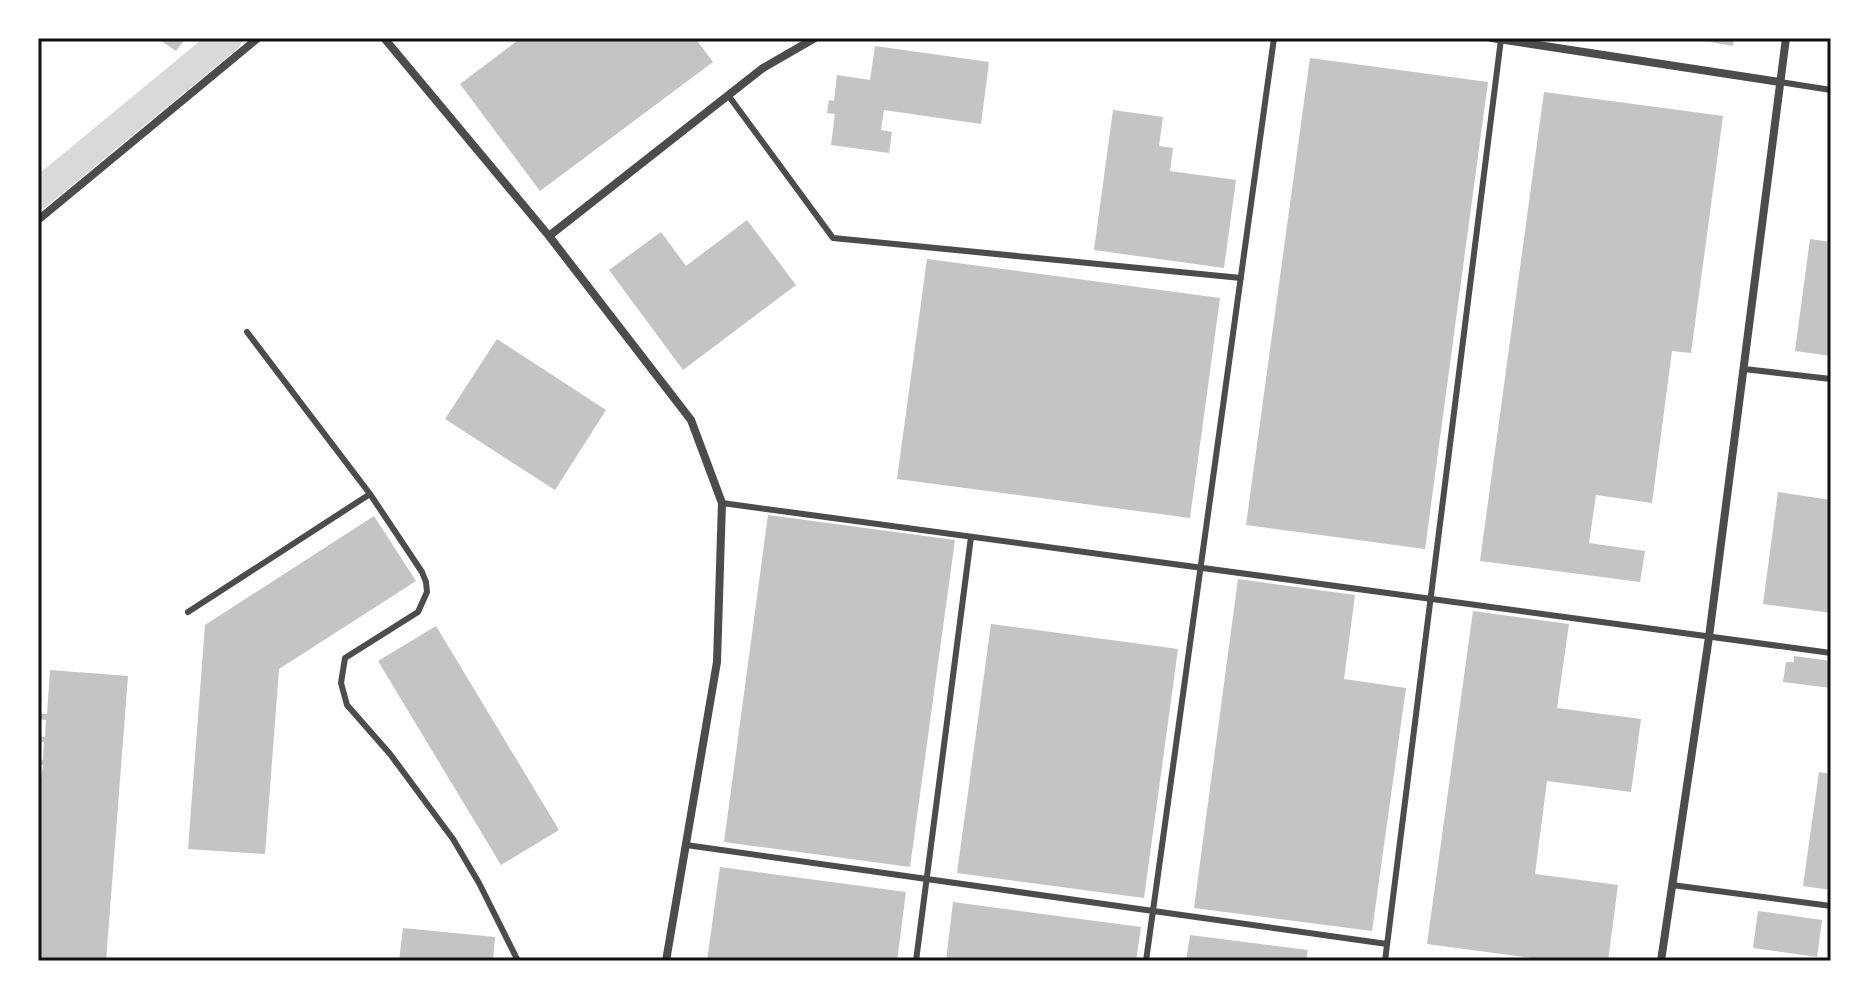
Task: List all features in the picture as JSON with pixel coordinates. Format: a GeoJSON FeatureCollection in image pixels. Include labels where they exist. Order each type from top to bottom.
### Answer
{"type":"FeatureCollection","features":[{"type":"Feature","properties":{"kind":"street"},"geometry":{"type":"LineString","coordinates":[[38,220],[258,38]]}},
{"type":"Feature","properties":{"kind":"street"},"geometry":{"type":"LineString","coordinates":[[384,38],[549,236],[691,420],[722,503],[717,662],[666,961]]}},
{"type":"Feature","properties":{"kind":"street"},"geometry":{"type":"LineString","coordinates":[[549,236],[763,68],[815,38]]}},
{"type":"Feature","properties":{"kind":"street"},"geometry":{"type":"LineString","coordinates":[[1661,961],[1709,637],[1786,38]]}},
{"type":"Feature","properties":{"kind":"street"},"geometry":{"type":"LineString","coordinates":[[1496,39],[1780,82]]}},
{"type":"Feature","properties":{"kind":"lane"},"geometry":{"type":"LineString","coordinates":[[1146,961],[1274,38]]}},
{"type":"Feature","properties":{"kind":"lane"},"geometry":{"type":"LineString","coordinates":[[1385,961],[1431,599],[1496,39]]}},
{"type":"Feature","properties":{"kind":"lane"},"geometry":{"type":"LineString","coordinates":[[1780,82],[1831,90]]}},
{"type":"Feature","properties":{"kind":"lane"},"geometry":{"type":"LineString","coordinates":[[728,95],[833,238],[1241,278]]}},
{"type":"Feature","properties":{"kind":"lane"},"geometry":{"type":"LineString","coordinates":[[247,332],[370,494],[422,572],[427,592],[418,612],[345,658],[341,670],[343,694],[347,705],[390,754],[453,839],[518,961]]}},
{"type":"Feature","properties":{"kind":"lane"},"geometry":{"type":"LineString","coordinates":[[1744,369],[1831,379]]}},
{"type":"Feature","properties":{"kind":"lane"},"geometry":{"type":"LineString","coordinates":[[188,612],[370,494]]}},
{"type":"Feature","properties":{"kind":"lane"},"geometry":{"type":"LineString","coordinates":[[722,503],[1831,653]]}},
{"type":"Feature","properties":{"kind":"lane"},"geometry":{"type":"LineString","coordinates":[[916,961],[971,537]]}},
{"type":"Feature","properties":{"kind":"lane"},"geometry":{"type":"LineString","coordinates":[[686,845],[1387,944]]}},
{"type":"Feature","properties":{"kind":"lane"},"geometry":{"type":"LineString","coordinates":[[1672,885],[1831,906]]}},
{"type":"Feature","properties":{"kind":"building"},"geometry":{"type":"Polygon","coordinates":[[[157,38],[186,38],[176,51],[157,38]]]}},
{"type":"Feature","properties":{"kind":"building"},"geometry":{"type":"Polygon","coordinates":[[[521,38],[695,38],[713,62],[540,191],[460,84],[521,38]]]}},
{"type":"Feature","properties":{"kind":"building"},"geometry":{"type":"Polygon","coordinates":[[[1689,38],[1734,38],[1733,46],[1689,38]]]}},
{"type":"Feature","properties":{"kind":"building"},"geometry":{"type":"Polygon","coordinates":[[[875,46],[989,62],[981,124],[884,110],[881,130],[892,132],[889,153],[831,145],[835,114],[827,113],[829,100],[834,101],[837,75],[870,80],[875,46]]]}},
{"type":"Feature","properties":{"kind":"building"},"geometry":{"type":"Polygon","coordinates":[[[1310,58],[1488,82],[1425,549],[1246,525],[1310,58]]]}},
{"type":"Feature","properties":{"kind":"building"},"geometry":{"type":"Polygon","coordinates":[[[1544,92],[1723,116],[1691,353],[1672,351],[1652,503],[1596,495],[1589,543],[1645,551],[1640,582],[1480,561],[1544,92]]]}},
{"type":"Feature","properties":{"kind":"building"},"geometry":{"type":"Polygon","coordinates":[[[1113,110],[1163,117],[1159,146],[1173,148],[1170,171],[1236,180],[1224,268],[1094,250],[1113,110]]]}},
{"type":"Feature","properties":{"kind":"building"},"geometry":{"type":"Polygon","coordinates":[[[747,220],[796,285],[683,370],[609,270],[661,232],[686,266],[747,220]]]}},
{"type":"Feature","properties":{"kind":"building"},"geometry":{"type":"Polygon","coordinates":[[[1810,239],[1831,242],[1831,356],[1795,351],[1810,239]]]}},
{"type":"Feature","properties":{"kind":"building"},"geometry":{"type":"Polygon","coordinates":[[[927,259],[1220,298],[1190,518],[897,479],[927,259]]]}},
{"type":"Feature","properties":{"kind":"building"},"geometry":{"type":"Polygon","coordinates":[[[497,339],[606,410],[555,490],[445,419],[497,339]]]}},
{"type":"Feature","properties":{"kind":"building"},"geometry":{"type":"Polygon","coordinates":[[[1778,492],[1831,500],[1831,613],[1763,604],[1778,492]]]}},
{"type":"Feature","properties":{"kind":"building"},"geometry":{"type":"Polygon","coordinates":[[[768,515],[955,540],[910,867],[724,842],[768,515]]]}},
{"type":"Feature","properties":{"kind":"building"},"geometry":{"type":"Polygon","coordinates":[[[374,516],[416,581],[279,669],[265,854],[188,849],[205,625],[374,516]]]}},
{"type":"Feature","properties":{"kind":"building"},"geometry":{"type":"Polygon","coordinates":[[[1238,579],[1355,595],[1344,679],[1406,688],[1372,931],[1194,908],[1238,579]]]}},
{"type":"Feature","properties":{"kind":"building"},"geometry":{"type":"Polygon","coordinates":[[[1473,611],[1569,624],[1557,708],[1641,719],[1631,792],[1547,781],[1535,874],[1618,885],[1608,961],[1555,961],[1427,944],[1473,611]]]}},
{"type":"Feature","properties":{"kind":"building"},"geometry":{"type":"Polygon","coordinates":[[[991,624],[1178,649],[1144,898],[957,873],[991,624]]]}},
{"type":"Feature","properties":{"kind":"building"},"geometry":{"type":"Polygon","coordinates":[[[436,626],[559,830],[501,865],[378,661],[436,626]]]}},
{"type":"Feature","properties":{"kind":"building"},"geometry":{"type":"Polygon","coordinates":[[[1794,656],[1831,661],[1831,688],[1783,682],[1786,662],[1794,662],[1794,656]]]}},
{"type":"Feature","properties":{"kind":"building"},"geometry":{"type":"Polygon","coordinates":[[[50,670],[128,676],[106,961],[38,961],[38,802],[43,765],[38,765],[38,759],[43,760],[44,742],[38,742],[38,736],[45,737],[46,720],[38,719],[38,714],[47,714],[50,670]]]}},
{"type":"Feature","properties":{"kind":"building"},"geometry":{"type":"Polygon","coordinates":[[[1819,772],[1831,774],[1831,890],[1803,886],[1819,772]]]}},
{"type":"Feature","properties":{"kind":"building"},"geometry":{"type":"Polygon","coordinates":[[[720,867],[906,892],[897,961],[707,961],[720,867]]]}},
{"type":"Feature","properties":{"kind":"building"},"geometry":{"type":"Polygon","coordinates":[[[953,902],[1141,927],[1136,961],[946,961],[953,902]]]}},
{"type":"Feature","properties":{"kind":"building"},"geometry":{"type":"Polygon","coordinates":[[[1758,911],[1822,920],[1817,957],[1753,948],[1758,911]]]}},
{"type":"Feature","properties":{"kind":"building"},"geometry":{"type":"Polygon","coordinates":[[[403,928],[495,937],[493,961],[399,961],[403,928]]]}},
{"type":"Feature","properties":{"kind":"building"},"geometry":{"type":"Polygon","coordinates":[[[1190,935],[1308,950],[1306,961],[1186,961],[1190,935]]]}},
{"type":"Feature","properties":{"kind":"waterway"},"geometry":{"type":"LineString","coordinates":[[38,194],[227,38]]}}]}
